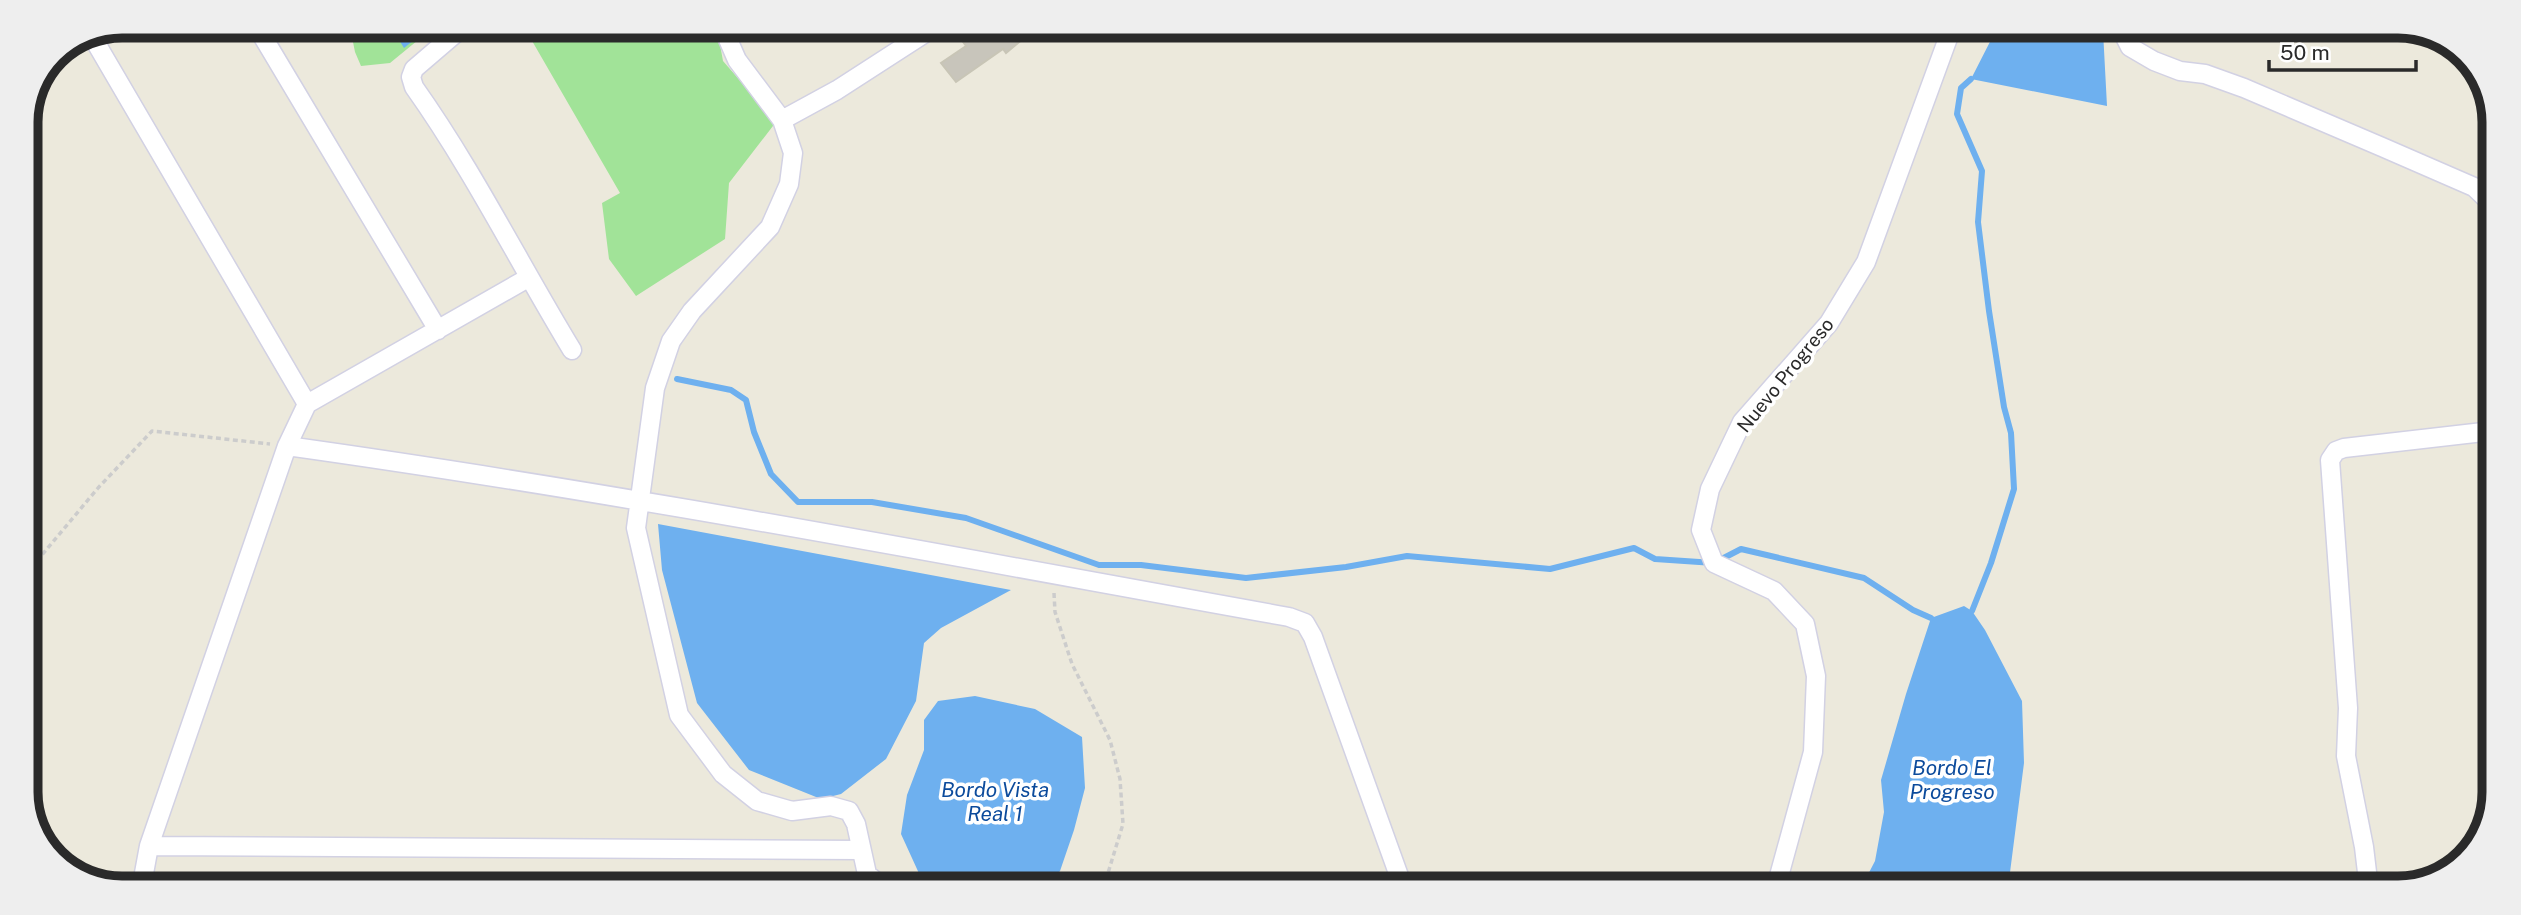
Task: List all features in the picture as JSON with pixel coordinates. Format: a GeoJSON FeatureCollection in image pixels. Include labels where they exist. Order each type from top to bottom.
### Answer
{"type":"FeatureCollection","features":[{"type":"Feature","properties":{"kind":"street"},"geometry":{"type":"LineString","coordinates":[[264,39],[438,330]]}},
{"type":"Feature","properties":{"kind":"street"},"geometry":{"type":"LineString","coordinates":[[449,39],[414,69],[411,77],[414,87],[480,191],[572,350]]}},
{"type":"Feature","properties":{"kind":"street"},"geometry":{"type":"LineString","coordinates":[[728,39],[737,60],[782,120],[793,153],[789,184],[771,227],[692,312],[671,341],[655,388],[636,527],[679,715],[723,774],[757,801],[792,811],[831,806],[849,811],[856,824],[869,876]]}},
{"type":"Feature","properties":{"kind":"street"},"geometry":{"type":"LineString","coordinates":[[782,120],[837,90],[916,39]]}},
{"type":"Feature","properties":{"kind":"street","name":"Nuevo Progreso"},"geometry":{"type":"LineString","coordinates":[[1779,876],[1813,752],[1816,676],[1805,624],[1774,591],[1714,563],[1701,530],[1710,489],[1742,422],[1829,323],[1866,262],[1948,39]]}},
{"type":"Feature","properties":{"kind":"street"},"geometry":{"type":"LineString","coordinates":[[2126,39],[2130,47],[2154,61],[2180,71],[2205,74],[2244,88],[2474,187],[2482,195]]}},
{"type":"Feature","properties":{"kind":"street"},"geometry":{"type":"LineString","coordinates":[[96,43],[307,404]]}},
{"type":"Feature","properties":{"kind":"street"},"geometry":{"type":"LineString","coordinates":[[143,876],[149,846],[287,446],[307,404],[528,278]]}},
{"type":"Feature","properties":{"kind":"street"},"geometry":{"type":"LineString","coordinates":[[2367,876],[2364,847],[2346,756],[2348,708],[2330,460],[2336,451],[2344,448],[2482,432]]}},
{"type":"Feature","properties":{"kind":"street"},"geometry":{"type":"LineString","coordinates":[[287,446],[640,499],[1289,617],[1305,623],[1313,637],[1399,876]]}},
{"type":"Feature","properties":{"kind":"street"},"geometry":{"type":"LineString","coordinates":[[149,846],[862,850]]}},
{"type":"Feature","properties":{"kind":"path"},"geometry":{"type":"LineString","coordinates":[[39,558],[98,488],[152,431],[287,446]]}},
{"type":"Feature","properties":{"kind":"path"},"geometry":{"type":"LineString","coordinates":[[1054,594],[1055,612],[1072,664],[1110,740],[1120,779],[1123,824],[1107,876]]}},
{"type":"Feature","properties":{"kind":"path"},"geometry":{"type":"LineString","coordinates":[[58,846],[74,861]]}},
{"type":"Feature","properties":{"kind":"green space"},"geometry":{"type":"Polygon","coordinates":[[[352,39],[419,39],[390,63],[361,66],[352,39]]]}},
{"type":"Feature","properties":{"kind":"green space"},"geometry":{"type":"Polygon","coordinates":[[[531,39],[719,39],[723,61],[776,122],[729,183],[725,239],[636,296],[609,259],[602,203],[620,193],[531,39]]]}},
{"type":"Feature","properties":{"kind":"water"},"geometry":{"type":"Polygon","coordinates":[[[398,39],[415,39],[404,48],[398,39]]]}},
{"type":"Feature","properties":{"kind":"water"},"geometry":{"type":"Polygon","coordinates":[[[1991,39],[2103,39],[2107,106],[1971,79],[1991,39]]]}},
{"type":"Feature","properties":{"kind":"water"},"geometry":{"type":"Polygon","coordinates":[[[658,524],[1011,590],[941,628],[924,643],[916,701],[886,759],[841,794],[821,799],[749,770],[697,703],[662,570],[658,524]]]}},
{"type":"Feature","properties":{"kind":"water","name":"Bordo El Progreso"},"geometry":{"type":"Polygon","coordinates":[[[1964,606],[1972,611],[1985,630],[2022,701],[2024,763],[2010,876],[1867,876],[1875,861],[1884,812],[1881,780],[1931,618],[1964,606]]]}},
{"type":"Feature","properties":{"kind":"water","name":"Bordo Vista Real 1"},"geometry":{"type":"Polygon","coordinates":[[[975,696],[1035,709],[1082,737],[1085,788],[1074,830],[1060,871],[1055,876],[920,876],[901,834],[907,795],[924,750],[924,720],[938,701],[975,696]]]}},
{"type":"Feature","properties":{"kind":"building"},"geometry":{"type":"Polygon","coordinates":[[[961,39],[1023,39],[1006,53],[1003,49],[956,82],[941,63],[966,46],[961,39]]]}},
{"type":"Feature","properties":{"kind":"waterway"},"geometry":{"type":"LineString","coordinates":[[1971,79],[1961,88],[1957,114],[1982,171],[1978,222],[2004,407],[2011,433],[2014,489],[1991,563],[1972,611]]}},
{"type":"Feature","properties":{"kind":"waterway"},"geometry":{"type":"LineString","coordinates":[[677,379],[731,390],[746,400],[754,432],[771,474],[798,502],[872,502],[966,518],[1099,565],[1141,565],[1246,578],[1346,567],[1407,556],[1550,569],[1634,548],[1655,559],[1714,563],[1741,549],[1864,578],[1913,610],[1931,618]]}}]}
